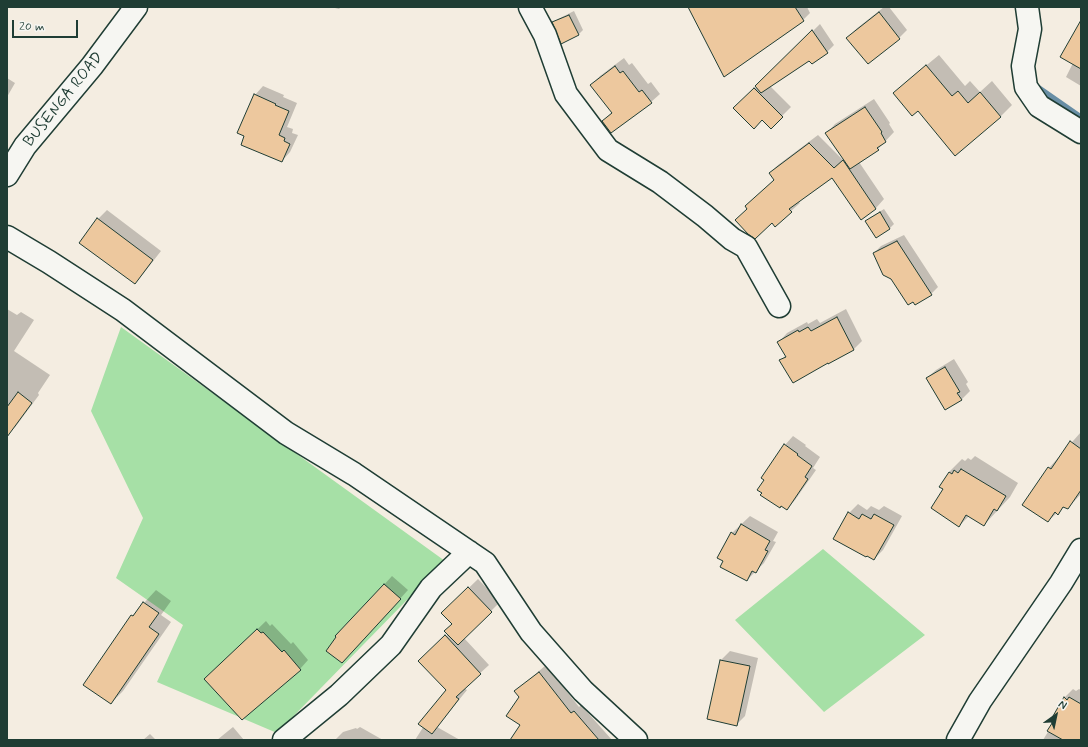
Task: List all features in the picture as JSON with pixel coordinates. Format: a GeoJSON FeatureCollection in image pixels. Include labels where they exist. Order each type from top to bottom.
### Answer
{"type":"FeatureCollection","features":[{"type":"Feature","properties":{"kind":"street","name":"BUSENGA ROAD"},"geometry":{"type":"LineString","coordinates":[[7,175],[25,146],[92,66],[136,7]]}},
{"type":"Feature","properties":{"kind":"street"},"geometry":{"type":"LineString","coordinates":[[530,7],[544,35],[566,94],[608,150],[660,182],[732,239],[746,247],[779,306]]}},
{"type":"Feature","properties":{"kind":"street"},"geometry":{"type":"LineString","coordinates":[[1028,7],[1030,29],[1023,66],[1026,87],[1039,106],[1081,132]]}},
{"type":"Feature","properties":{"kind":"street"},"geometry":{"type":"LineString","coordinates":[[7,237],[49,262],[123,310],[286,433],[354,474],[485,563],[531,632],[583,691],[636,740]]}},
{"type":"Feature","properties":{"kind":"street"},"geometry":{"type":"LineString","coordinates":[[958,740],[980,701],[1044,609],[1081,550]]}},
{"type":"Feature","properties":{"kind":"street"},"geometry":{"type":"LineString","coordinates":[[284,740],[339,695],[392,645],[431,588],[470,552]]}},
{"type":"Feature","properties":{"kind":"green space"},"geometry":{"type":"Polygon","coordinates":[[[121,327],[445,561],[277,733],[157,682],[183,625],[116,578],[143,518],[91,411],[121,327]]]}},
{"type":"Feature","properties":{"kind":"green space"},"geometry":{"type":"Polygon","coordinates":[[[823,549],[925,635],[824,712],[735,620],[823,549]]]}},
{"type":"Feature","properties":{"kind":"building"},"geometry":{"type":"Polygon","coordinates":[[[688,7],[795,7],[804,21],[724,77],[688,7]]]}},
{"type":"Feature","properties":{"kind":"building"},"geometry":{"type":"Polygon","coordinates":[[[879,12],[900,39],[868,64],[846,38],[879,12]]]}},
{"type":"Feature","properties":{"kind":"building"},"geometry":{"type":"Polygon","coordinates":[[[569,15],[579,35],[561,44],[552,22],[569,15]]]}},
{"type":"Feature","properties":{"kind":"building"},"geometry":{"type":"Polygon","coordinates":[[[1081,20],[1081,69],[1060,57],[1081,20]]]}},
{"type":"Feature","properties":{"kind":"building"},"geometry":{"type":"Polygon","coordinates":[[[812,30],[828,53],[812,64],[809,61],[761,93],[755,86],[812,30]]]}},
{"type":"Feature","properties":{"kind":"building"},"geometry":{"type":"Polygon","coordinates":[[[926,65],[952,96],[958,91],[968,103],[980,92],[1001,117],[955,156],[918,111],[912,116],[893,93],[926,65]]]}},
{"type":"Feature","properties":{"kind":"building"},"geometry":{"type":"Polygon","coordinates":[[[615,66],[620,73],[623,71],[639,92],[642,90],[652,103],[611,133],[602,121],[612,113],[590,85],[615,66]]]}},
{"type":"Feature","properties":{"kind":"building"},"geometry":{"type":"Polygon","coordinates":[[[754,88],[783,117],[771,129],[762,120],[754,129],[733,108],[754,88]]]}},
{"type":"Feature","properties":{"kind":"building"},"geometry":{"type":"Polygon","coordinates":[[[254,94],[289,111],[279,135],[285,138],[284,141],[290,144],[282,162],[241,145],[244,136],[237,133],[254,94]]]}},
{"type":"Feature","properties":{"kind":"building"},"geometry":{"type":"Polygon","coordinates":[[[865,107],[882,132],[881,133],[886,142],[877,148],[879,150],[850,169],[825,133],[865,107]]]}},
{"type":"Feature","properties":{"kind":"building"},"geometry":{"type":"Polygon","coordinates":[[[809,143],[834,168],[843,160],[876,209],[861,220],[832,178],[789,209],[792,212],[775,227],[772,223],[755,239],[735,220],[747,209],[745,206],[774,180],[769,173],[809,143]]]}},
{"type":"Feature","properties":{"kind":"building"},"geometry":{"type":"Polygon","coordinates":[[[880,212],[890,229],[876,238],[865,221],[880,212]]]}},
{"type":"Feature","properties":{"kind":"building"},"geometry":{"type":"Polygon","coordinates":[[[97,218],[153,260],[135,284],[79,243],[97,218]]]}},
{"type":"Feature","properties":{"kind":"building"},"geometry":{"type":"Polygon","coordinates":[[[897,241],[932,295],[915,305],[913,302],[908,305],[891,279],[883,275],[873,253],[897,241]]]}},
{"type":"Feature","properties":{"kind":"building"},"geometry":{"type":"Polygon","coordinates":[[[837,317],[854,350],[793,383],[779,360],[786,357],[777,342],[798,330],[799,332],[808,327],[811,331],[837,317]]]}},
{"type":"Feature","properties":{"kind":"building"},"geometry":{"type":"Polygon","coordinates":[[[945,367],[960,392],[957,393],[962,400],[945,410],[926,378],[945,367]]]}},
{"type":"Feature","properties":{"kind":"building"},"geometry":{"type":"Polygon","coordinates":[[[18,392],[32,403],[7,437],[7,407],[18,392]]]}},
{"type":"Feature","properties":{"kind":"building"},"geometry":{"type":"Polygon","coordinates":[[[1070,441],[1081,449],[1081,490],[1068,509],[1063,507],[1058,515],[1055,512],[1048,522],[1022,505],[1048,467],[1051,469],[1070,441]]]}},
{"type":"Feature","properties":{"kind":"building"},"geometry":{"type":"Polygon","coordinates":[[[784,444],[812,466],[805,477],[808,479],[787,510],[781,506],[780,508],[760,495],[762,493],[757,490],[764,480],[761,478],[784,444]]]}},
{"type":"Feature","properties":{"kind":"building"},"geometry":{"type":"Polygon","coordinates":[[[961,469],[1006,496],[997,511],[994,509],[984,526],[966,515],[959,527],[931,508],[943,489],[939,487],[949,472],[952,474],[954,470],[958,473],[961,469]]]}},
{"type":"Feature","properties":{"kind":"building"},"geometry":{"type":"Polygon","coordinates":[[[848,512],[859,519],[862,514],[871,519],[874,514],[894,525],[874,560],[833,539],[848,512]]]}},
{"type":"Feature","properties":{"kind":"building"},"geometry":{"type":"Polygon","coordinates":[[[741,524],[770,541],[765,550],[768,551],[756,573],[752,571],[747,581],[720,567],[723,561],[717,558],[731,532],[735,535],[741,524]]]}},
{"type":"Feature","properties":{"kind":"building"},"geometry":{"type":"Polygon","coordinates":[[[384,584],[401,599],[342,663],[326,651],[336,637],[335,636],[384,584]]]}},
{"type":"Feature","properties":{"kind":"building"},"geometry":{"type":"Polygon","coordinates":[[[468,587],[492,612],[458,645],[444,631],[452,624],[441,613],[468,587]]]}},
{"type":"Feature","properties":{"kind":"building"},"geometry":{"type":"Polygon","coordinates":[[[143,602],[159,613],[149,627],[159,634],[111,704],[83,685],[131,615],[133,616],[143,602]]]}},
{"type":"Feature","properties":{"kind":"building"},"geometry":{"type":"Polygon","coordinates":[[[257,629],[261,633],[263,632],[282,652],[284,650],[301,670],[242,720],[204,679],[257,629]]]}},
{"type":"Feature","properties":{"kind":"building"},"geometry":{"type":"Polygon","coordinates":[[[445,635],[481,674],[456,697],[459,699],[432,734],[418,724],[446,690],[418,661],[445,635]]]}},
{"type":"Feature","properties":{"kind":"building"},"geometry":{"type":"Polygon","coordinates":[[[720,660],[750,666],[737,726],[707,719],[720,660]]]}},
{"type":"Feature","properties":{"kind":"building"},"geometry":{"type":"Polygon","coordinates":[[[539,672],[571,713],[574,711],[599,740],[510,740],[520,725],[506,716],[519,697],[514,691],[539,672]]]}},
{"type":"Feature","properties":{"kind":"building"},"geometry":{"type":"Polygon","coordinates":[[[1064,697],[1067,700],[1069,697],[1081,704],[1081,740],[1063,740],[1047,731],[1056,717],[1053,716],[1064,697]]]}},
{"type":"Feature","properties":{"kind":"waterway"},"geometry":{"type":"LineString","coordinates":[[1035,86],[1081,118]]}}]}
